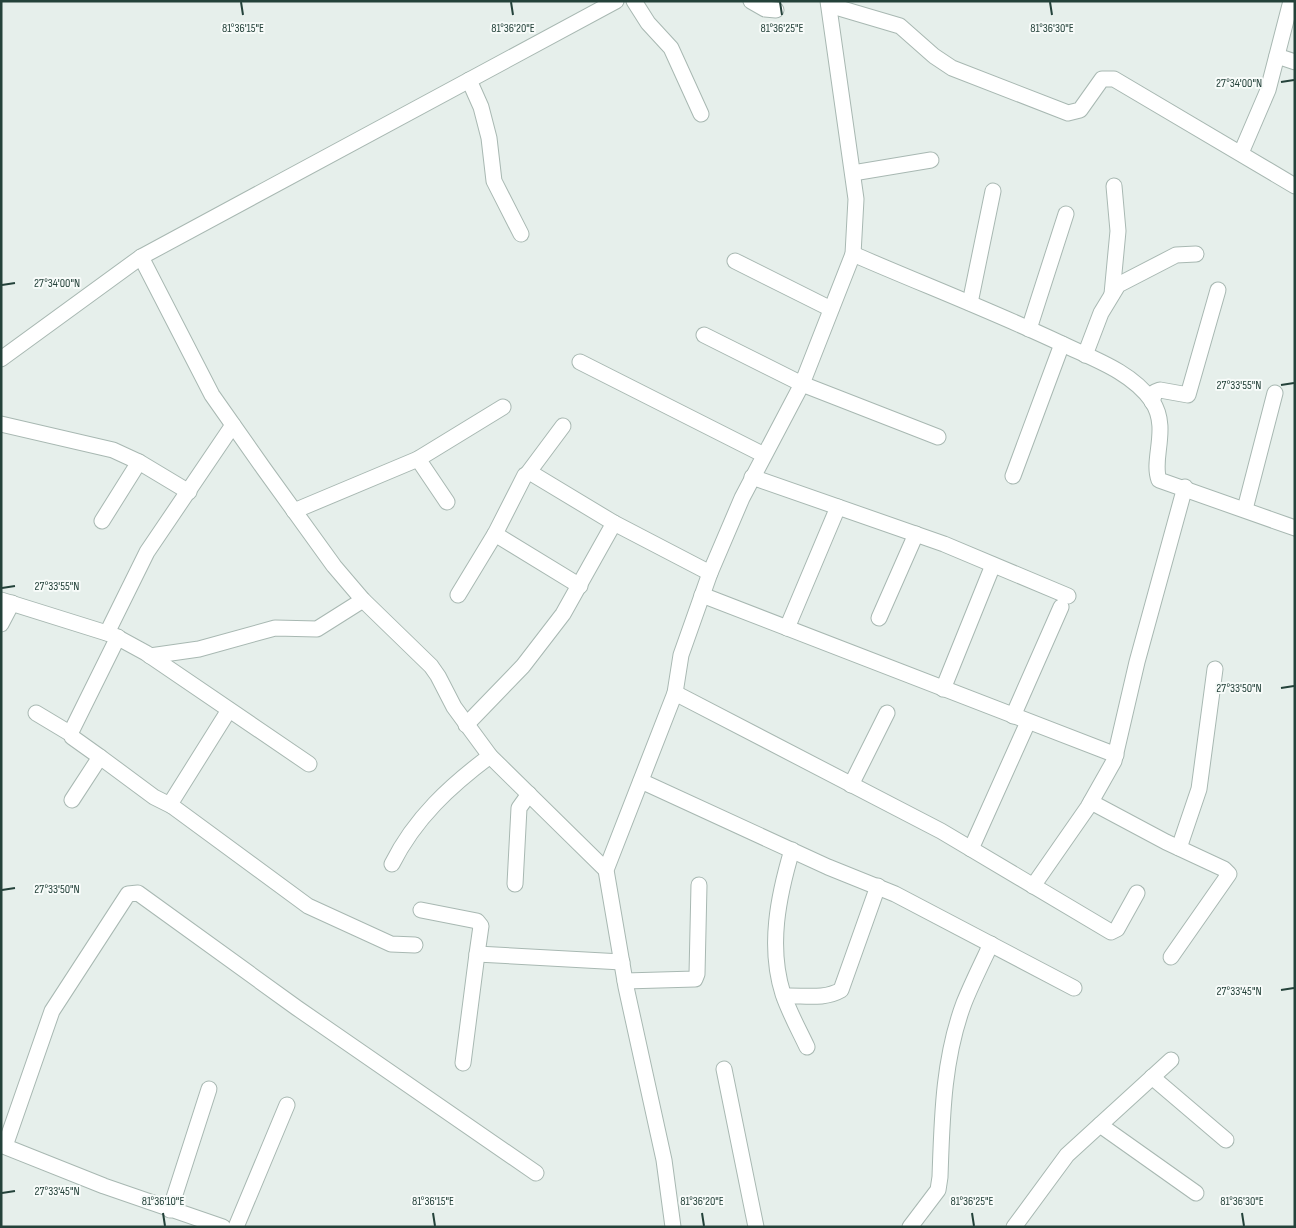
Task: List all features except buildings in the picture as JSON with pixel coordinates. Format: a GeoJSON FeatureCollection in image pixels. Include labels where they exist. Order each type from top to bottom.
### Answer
{"type":"FeatureCollection","features":[{"type":"Feature","properties":{"kind":"street"},"geometry":{"type":"LineString","coordinates":[[1,359],[141,257],[616,1]]}},
{"type":"Feature","properties":{"kind":"street"},"geometry":{"type":"LineString","coordinates":[[634,1],[648,23],[670,48],[701,114]]}},
{"type":"Feature","properties":{"kind":"street"},"geometry":{"type":"LineString","coordinates":[[751,1],[765,8],[776,10]]}},
{"type":"Feature","properties":{"kind":"street"},"geometry":{"type":"LineString","coordinates":[[1241,153],[1268,90],[1291,1]]}},
{"type":"Feature","properties":{"kind":"street"},"geometry":{"type":"LineString","coordinates":[[673,1227],[664,1160],[625,981],[606,870],[674,693],[681,655],[710,573],[752,477],[802,384],[853,254],[856,198],[828,3],[900,26],[934,56],[952,68],[1068,113],[1080,110],[1102,79],[1114,78],[1295,186]]}},
{"type":"Feature","properties":{"kind":"street"},"geometry":{"type":"LineString","coordinates":[[1277,56],[1295,62]]}},
{"type":"Feature","properties":{"kind":"street"},"geometry":{"type":"LineString","coordinates":[[469,80],[481,107],[489,138],[494,181],[521,234]]}},
{"type":"Feature","properties":{"kind":"street"},"geometry":{"type":"LineString","coordinates":[[853,173],[931,160]]}},
{"type":"Feature","properties":{"kind":"street"},"geometry":{"type":"LineString","coordinates":[[1112,294],[1118,231],[1114,186]]}},
{"type":"Feature","properties":{"kind":"street"},"geometry":{"type":"LineString","coordinates":[[970,302],[993,191]]}},
{"type":"Feature","properties":{"kind":"street"},"geometry":{"type":"LineString","coordinates":[[1029,329],[1066,214]]}},
{"type":"Feature","properties":{"kind":"street"},"geometry":{"type":"LineString","coordinates":[[853,254],[970,302],[1085,355],[1126,377],[1152,402],[1158,413],[1160,427],[1158,478],[1295,528]]}},
{"type":"Feature","properties":{"kind":"street"},"geometry":{"type":"LineString","coordinates":[[1085,355],[1101,313],[1118,285],[1176,255],[1196,254]]}},
{"type":"Feature","properties":{"kind":"street"},"geometry":{"type":"LineString","coordinates":[[141,257],[212,395],[334,566],[363,600],[431,666],[466,725],[490,756],[606,870]]}},
{"type":"Feature","properties":{"kind":"street"},"geometry":{"type":"LineString","coordinates":[[735,261],[831,310]]}},
{"type":"Feature","properties":{"kind":"street"},"geometry":{"type":"LineString","coordinates":[[1152,402],[1155,392],[1160,390],[1188,395],[1218,290]]}},
{"type":"Feature","properties":{"kind":"street"},"geometry":{"type":"LineString","coordinates":[[704,336],[802,384],[938,437]]}},
{"type":"Feature","properties":{"kind":"street"},"geometry":{"type":"LineString","coordinates":[[1013,476],[1062,344]]}},
{"type":"Feature","properties":{"kind":"street"},"geometry":{"type":"LineString","coordinates":[[580,362],[764,455]]}},
{"type":"Feature","properties":{"kind":"street"},"geometry":{"type":"LineString","coordinates":[[1245,509],[1275,393]]}},
{"type":"Feature","properties":{"kind":"street"},"geometry":{"type":"LineString","coordinates":[[294,511],[418,458],[503,407]]}},
{"type":"Feature","properties":{"kind":"street"},"geometry":{"type":"LineString","coordinates":[[1,424],[97,446],[139,462],[189,492]]}},
{"type":"Feature","properties":{"kind":"street"},"geometry":{"type":"LineString","coordinates":[[71,734],[147,552],[233,425]]}},
{"type":"Feature","properties":{"kind":"street"},"geometry":{"type":"LineString","coordinates":[[458,595],[495,534],[528,473],[564,426]]}},
{"type":"Feature","properties":{"kind":"street"},"geometry":{"type":"LineString","coordinates":[[418,458],[447,502]]}},
{"type":"Feature","properties":{"kind":"street"},"geometry":{"type":"LineString","coordinates":[[102,521],[139,462]]}},
{"type":"Feature","properties":{"kind":"street"},"geometry":{"type":"LineString","coordinates":[[528,473],[537,476],[614,523],[710,573]]}},
{"type":"Feature","properties":{"kind":"street"},"geometry":{"type":"LineString","coordinates":[[752,477],[916,534],[993,565],[1064,602],[1013,716]]}},
{"type":"Feature","properties":{"kind":"street"},"geometry":{"type":"LineString","coordinates":[[1033,886],[1091,802],[1116,755],[1136,662],[1185,487]]}},
{"type":"Feature","properties":{"kind":"street"},"geometry":{"type":"LineString","coordinates":[[787,628],[838,507]]}},
{"type":"Feature","properties":{"kind":"street"},"geometry":{"type":"LineString","coordinates":[[466,725],[522,666],[563,614],[614,523]]}},
{"type":"Feature","properties":{"kind":"street"},"geometry":{"type":"LineString","coordinates":[[495,534],[580,586]]}},
{"type":"Feature","properties":{"kind":"street"},"geometry":{"type":"LineString","coordinates":[[879,618],[916,534]]}},
{"type":"Feature","properties":{"kind":"street"},"geometry":{"type":"LineString","coordinates":[[943,689],[993,565]]}},
{"type":"Feature","properties":{"kind":"street"},"geometry":{"type":"LineString","coordinates":[[702,595],[1116,755]]}},
{"type":"Feature","properties":{"kind":"street"},"geometry":{"type":"LineString","coordinates":[[150,656],[199,649],[275,628],[317,629],[363,600]]}},
{"type":"Feature","properties":{"kind":"street"},"geometry":{"type":"LineString","coordinates":[[1,624],[7,601],[113,635],[150,656],[309,764]]}},
{"type":"Feature","properties":{"kind":"street"},"geometry":{"type":"LineString","coordinates":[[1179,848],[1199,789],[1215,669]]}},
{"type":"Feature","properties":{"kind":"street"},"geometry":{"type":"LineString","coordinates":[[674,693],[971,849],[1110,932],[1117,929],[1137,893]]}},
{"type":"Feature","properties":{"kind":"street"},"geometry":{"type":"LineString","coordinates":[[172,806],[172,801],[229,710]]}},
{"type":"Feature","properties":{"kind":"street"},"geometry":{"type":"LineString","coordinates":[[851,785],[887,713]]}},
{"type":"Feature","properties":{"kind":"street"},"geometry":{"type":"LineString","coordinates":[[36,714],[71,734],[154,797],[172,806],[308,906],[391,944],[415,945]]}},
{"type":"Feature","properties":{"kind":"street"},"geometry":{"type":"LineString","coordinates":[[971,849],[1028,722]]}},
{"type":"Feature","properties":{"kind":"street"},"geometry":{"type":"LineString","coordinates":[[392,864],[403,841],[427,810],[455,782],[490,756]]}},
{"type":"Feature","properties":{"kind":"street"},"geometry":{"type":"LineString","coordinates":[[72,800],[100,757]]}},
{"type":"Feature","properties":{"kind":"street"},"geometry":{"type":"LineString","coordinates":[[640,781],[828,867],[878,886],[1074,988]]}},
{"type":"Feature","properties":{"kind":"street"},"geometry":{"type":"LineString","coordinates":[[515,884],[519,808],[529,794]]}},
{"type":"Feature","properties":{"kind":"street"},"geometry":{"type":"LineString","coordinates":[[1091,802],[1224,869],[1229,874],[1171,956]]}},
{"type":"Feature","properties":{"kind":"street"},"geometry":{"type":"LineString","coordinates":[[792,850],[780,891],[777,920],[777,970],[784,996],[807,1047]]}},
{"type":"Feature","properties":{"kind":"street"},"geometry":{"type":"LineString","coordinates":[[625,981],[695,979],[697,974],[699,885]]}},
{"type":"Feature","properties":{"kind":"street"},"geometry":{"type":"LineString","coordinates":[[784,996],[816,997],[834,994],[841,990],[878,886]]}},
{"type":"Feature","properties":{"kind":"street"},"geometry":{"type":"LineString","coordinates":[[223,1227],[170,1210],[3,1145],[52,1011],[128,894],[133,892],[138,893],[297,1008],[536,1173]]}},
{"type":"Feature","properties":{"kind":"street"},"geometry":{"type":"LineString","coordinates":[[422,910],[477,921],[481,926],[463,1063]]}},
{"type":"Feature","properties":{"kind":"street"},"geometry":{"type":"LineString","coordinates":[[910,1227],[938,1190],[944,1088],[952,1044],[964,1003],[991,944]]}},
{"type":"Feature","properties":{"kind":"street"},"geometry":{"type":"LineString","coordinates":[[477,954],[622,962]]}},
{"type":"Feature","properties":{"kind":"street"},"geometry":{"type":"LineString","coordinates":[[1014,1227],[1066,1155],[1171,1060]]}},
{"type":"Feature","properties":{"kind":"street"},"geometry":{"type":"LineString","coordinates":[[724,1069],[756,1227]]}},
{"type":"Feature","properties":{"kind":"street"},"geometry":{"type":"LineString","coordinates":[[1152,1077],[1226,1140]]}},
{"type":"Feature","properties":{"kind":"street"},"geometry":{"type":"LineString","coordinates":[[170,1210],[209,1088]]}},
{"type":"Feature","properties":{"kind":"street"},"geometry":{"type":"LineString","coordinates":[[236,1227],[287,1105]]}},
{"type":"Feature","properties":{"kind":"street"},"geometry":{"type":"LineString","coordinates":[[1100,1125],[1196,1193]]}}]}
